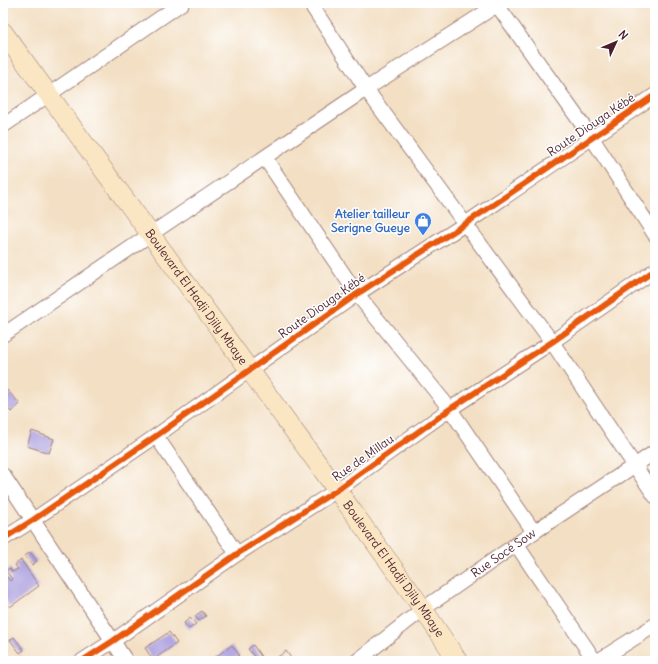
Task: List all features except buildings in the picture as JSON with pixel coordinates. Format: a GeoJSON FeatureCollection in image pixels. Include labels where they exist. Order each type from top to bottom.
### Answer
{"type":"FeatureCollection","features":[{"type":"Feature","properties":{"kind":"main road","name":"Boulevard El Hadji Djily Mbaye"},"geometry":{"type":"LineString","coordinates":[[3,32],[424,609],[458,661]]}},
{"type":"Feature","properties":{"kind":"street"},"geometry":{"type":"LineString","coordinates":[[3,126],[182,3]]}},
{"type":"Feature","properties":{"kind":"street"},"geometry":{"type":"LineString","coordinates":[[310,3],[366,89],[552,342],[655,496]]}},
{"type":"Feature","properties":{"kind":"street"},"geometry":{"type":"LineString","coordinates":[[3,335],[366,89],[499,4],[592,138],[655,235]]}},
{"type":"Feature","properties":{"kind":"street","name":"Route Diouga Kébé"},"geometry":{"type":"LineString","coordinates":[[3,539],[156,436],[357,294],[465,224],[655,95]]}},
{"type":"Feature","properties":{"kind":"street"},"geometry":{"type":"LineString","coordinates":[[265,158],[357,294],[450,409],[534,532]]}},
{"type":"Feature","properties":{"kind":"street","name":"Rue de Millau"},"geometry":{"type":"LineString","coordinates":[[82,661],[237,554],[337,490],[450,409],[552,342],[655,270]]}},
{"type":"Feature","properties":{"kind":"street"},"geometry":{"type":"LineString","coordinates":[[156,436],[237,554]]}},
{"type":"Feature","properties":{"kind":"street","name":"Rue Socé Sow"},"geometry":{"type":"LineString","coordinates":[[357,661],[424,609],[516,544],[655,452]]}},
{"type":"Feature","properties":{"kind":"street"},"geometry":{"type":"LineString","coordinates":[[3,475],[126,661]]}},
{"type":"Feature","properties":{"kind":"street"},"geometry":{"type":"LineString","coordinates":[[516,544],[596,661],[655,625]]}},
{"type":"Feature","properties":{"kind":"cycle path"},"geometry":{"type":"LineString","coordinates":[[3,539],[156,436],[357,294],[465,224],[655,95]]}},
{"type":"Feature","properties":{"kind":"cycle path"},"geometry":{"type":"LineString","coordinates":[[82,661],[237,554],[337,490],[450,409],[552,342],[655,270]]}},
{"type":"Feature","properties":{"kind":"place","name":"Atelier tailleur Serigne Gueye"},"geometry":{"type":"Point","coordinates":[423,236]}}]}
